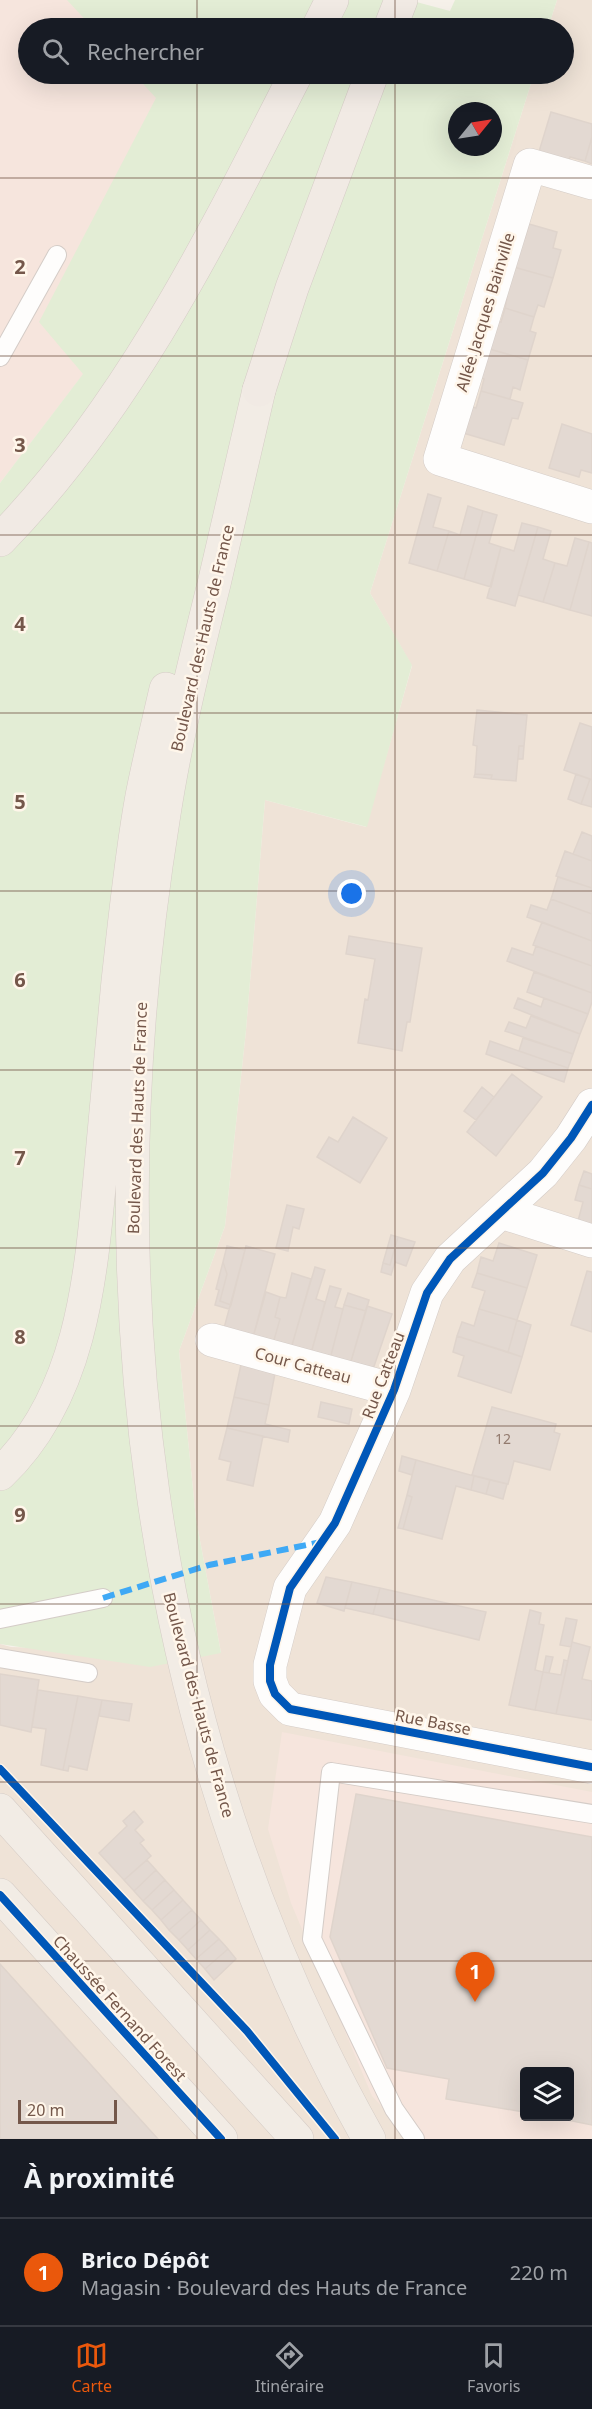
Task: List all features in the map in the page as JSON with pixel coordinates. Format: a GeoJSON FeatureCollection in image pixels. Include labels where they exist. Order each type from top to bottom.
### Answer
{"type":"FeatureCollection","features":[{"type":"Feature","properties":{"kind":"highway"},"geometry":{"type":"LineString","coordinates":[[323,18],[332,0]]}},
{"type":"Feature","properties":{"kind":"highway"},"geometry":{"type":"LineString","coordinates":[[394,18],[401,0]]}},
{"type":"Feature","properties":{"kind":"highway"},"geometry":{"type":"LineString","coordinates":[[0,540],[49,486],[136,368],[212,236],[291,84]]}},
{"type":"Feature","properties":{"kind":"highway","name":"Boulevard des Hauts de France"},"geometry":{"type":"LineString","coordinates":[[259,390],[292,288],[368,84]]}},
{"type":"Feature","properties":{"kind":"main road","name":"Boulevard des Hauts de France"},"geometry":{"type":"LineString","coordinates":[[0,1474],[19,1455],[42,1423],[63,1382],[77,1337],[87,1288],[97,1216],[118,979],[142,797],[193,576],[218,497],[259,390]]}},
{"type":"Feature","properties":{"kind":"main road","name":"Boulevard des Hauts de France"},"geometry":{"type":"LineString","coordinates":[[259,390],[193,670],[164,812],[142,979],[131,1166],[136,1326],[144,1427],[155,1514],[172,1614],[217,1781],[243,1864],[276,1947],[315,2036],[369,2139]]}},
{"type":"Feature","properties":{"kind":"main road"},"geometry":{"type":"LineString","coordinates":[[0,1810],[297,2139]]}},
{"type":"Feature","properties":{"kind":"main road","name":"Chaussée Fernand Forest"},"geometry":{"type":"LineString","coordinates":[[0,1895],[221,2139]]}},
{"type":"Feature","properties":{"kind":"street","name":"Allée Jacques Bainville"},"geometry":{"type":"LineString","coordinates":[[592,183],[530,165],[440,459],[592,507]]}},
{"type":"Feature","properties":{"kind":"street","name":"Rue Catteau"},"geometry":{"type":"LineString","coordinates":[[275,1694],[270,1681],[270,1665],[290,1588],[334,1523],[394,1390],[427,1293],[438,1274],[468,1242],[535,1181],[558,1156],[592,1105]]}},
{"type":"Feature","properties":{"kind":"street"},"geometry":{"type":"LineString","coordinates":[[501,1212],[592,1241]]}},
{"type":"Feature","properties":{"kind":"street","name":"Cour Catteau"},"geometry":{"type":"LineString","coordinates":[[212,1340],[394,1390]]}},
{"type":"Feature","properties":{"kind":"street","name":"Rue Basse"},"geometry":{"type":"LineString","coordinates":[[275,1694],[290,1709],[592,1767]]}},
{"type":"Feature","properties":{"kind":"lane"},"geometry":{"type":"LineString","coordinates":[[3,345],[57,255]]}},
{"type":"Feature","properties":{"kind":"lane"},"geometry":{"type":"LineString","coordinates":[[0,1619],[104,1598]]}},
{"type":"Feature","properties":{"kind":"lane"},"geometry":{"type":"LineString","coordinates":[[0,1658],[88,1673]]}},
{"type":"Feature","properties":{"kind":"lane"},"geometry":{"type":"LineString","coordinates":[[415,2139],[394,2109],[312,1939],[331,1772],[592,1814]]}},
{"type":"Feature","properties":{"kind":"shaded area"},"geometry":{"type":"Polygon","coordinates":[[[0,0],[302,0],[294,18],[18,18],[18,84],[266,84],[130,313],[0,483],[0,0]]]}},
{"type":"Feature","properties":{"kind":"shaded area"},"geometry":{"type":"Polygon","coordinates":[[[557,0],[592,0],[592,2139],[0,2139],[0,1644],[11,1647],[221,1653],[196,1519],[179,1351],[225,1226],[246,1030],[265,800],[366,827],[412,666],[370,593],[531,84],[574,84],[574,18],[551,18],[557,0]]]}},
{"type":"Feature","properties":{"kind":"shaded area"},"geometry":{"type":"Polygon","coordinates":[[[282,1732],[592,1792],[592,2139],[412,2139],[372,2096],[291,1903],[268,1829],[282,1732]]]}},
{"type":"Feature","properties":{"kind":"green space"},"geometry":{"type":"Polygon","coordinates":[[[67,0],[409,0],[450,11],[455,0],[557,0],[551,18],[84,18],[67,0]]]}},
{"type":"Feature","properties":{"kind":"green space"},"geometry":{"type":"Polygon","coordinates":[[[143,84],[531,84],[370,593],[412,665],[367,827],[265,800],[246,1030],[225,1226],[179,1351],[196,1519],[221,1653],[150,1667],[0,1644],[0,483],[83,374],[39,322],[156,98],[143,84]]]}},
{"type":"Feature","properties":{"kind":"building"},"geometry":{"type":"Polygon","coordinates":[[[551,112],[592,124],[592,137],[585,161],[570,157],[569,164],[538,155],[551,112]]]}},
{"type":"Feature","properties":{"kind":"building"},"geometry":{"type":"Polygon","coordinates":[[[592,137],[592,164],[585,161],[592,137]]]}},
{"type":"Feature","properties":{"kind":"building"},"geometry":{"type":"Polygon","coordinates":[[[529,224],[557,232],[553,248],[561,250],[553,278],[510,266],[519,236],[525,238],[529,224]]]}},
{"type":"Feature","properties":{"kind":"building"},"geometry":{"type":"Polygon","coordinates":[[[510,266],[553,278],[544,307],[538,305],[534,317],[505,308],[507,297],[502,295],[510,266]]]}},
{"type":"Feature","properties":{"kind":"building"},"geometry":{"type":"Polygon","coordinates":[[[505,308],[534,317],[530,331],[536,333],[528,360],[486,348],[494,320],[501,322],[505,308]]]}},
{"type":"Feature","properties":{"kind":"building"},"geometry":{"type":"Polygon","coordinates":[[[486,348],[528,360],[520,390],[513,387],[510,399],[481,391],[484,379],[478,377],[486,348]]]}},
{"type":"Feature","properties":{"kind":"building"},"geometry":{"type":"Polygon","coordinates":[[[481,391],[523,403],[518,419],[512,418],[504,445],[463,433],[470,406],[476,408],[481,391]]]}},
{"type":"Feature","properties":{"kind":"building"},"geometry":{"type":"Polygon","coordinates":[[[562,424],[592,434],[592,473],[581,470],[579,477],[549,468],[562,424]]]}},
{"type":"Feature","properties":{"kind":"building"},"geometry":{"type":"Polygon","coordinates":[[[428,494],[441,498],[433,527],[449,531],[437,571],[409,563],[428,494]]]}},
{"type":"Feature","properties":{"kind":"building"},"geometry":{"type":"Polygon","coordinates":[[[468,506],[483,511],[464,579],[437,571],[449,531],[460,535],[468,506]]]}},
{"type":"Feature","properties":{"kind":"building"},"geometry":{"type":"Polygon","coordinates":[[[483,511],[497,515],[489,543],[501,547],[491,587],[464,579],[483,511]]]}},
{"type":"Feature","properties":{"kind":"building"},"geometry":{"type":"Polygon","coordinates":[[[522,523],[538,527],[515,606],[487,598],[501,547],[514,551],[522,523]]]}},
{"type":"Feature","properties":{"kind":"building"},"geometry":{"type":"Polygon","coordinates":[[[538,527],[551,531],[543,559],[555,563],[543,602],[518,595],[538,527]]]}},
{"type":"Feature","properties":{"kind":"building"},"geometry":{"type":"Polygon","coordinates":[[[575,538],[589,542],[570,610],[543,602],[555,563],[567,566],[575,538]]]}},
{"type":"Feature","properties":{"kind":"building"},"geometry":{"type":"Polygon","coordinates":[[[589,542],[592,543],[592,616],[570,610],[589,542]]]}},
{"type":"Feature","properties":{"kind":"building"},"geometry":{"type":"Polygon","coordinates":[[[477,710],[527,715],[524,746],[519,746],[516,781],[491,779],[492,775],[475,774],[477,746],[473,745],[477,710]]]}},
{"type":"Feature","properties":{"kind":"building"},"geometry":{"type":"Polygon","coordinates":[[[580,723],[592,727],[592,780],[564,770],[580,723]]]}},
{"type":"Feature","properties":{"kind":"building"},"geometry":{"type":"Polygon","coordinates":[[[519,746],[524,746],[523,759],[518,759],[519,746]]]}},
{"type":"Feature","properties":{"kind":"building"},"geometry":{"type":"Polygon","coordinates":[[[475,774],[492,775],[491,779],[474,777],[475,774]]]}},
{"type":"Feature","properties":{"kind":"building"},"geometry":{"type":"Polygon","coordinates":[[[576,774],[590,779],[581,804],[568,799],[576,774]]]}},
{"type":"Feature","properties":{"kind":"building"},"geometry":{"type":"Polygon","coordinates":[[[590,779],[592,780],[592,807],[581,804],[590,779]]]}},
{"type":"Feature","properties":{"kind":"building"},"geometry":{"type":"Polygon","coordinates":[[[582,832],[592,836],[592,861],[573,854],[582,832]]]}},
{"type":"Feature","properties":{"kind":"building"},"geometry":{"type":"Polygon","coordinates":[[[565,851],[592,861],[592,888],[556,876],[565,851]]]}},
{"type":"Feature","properties":{"kind":"building"},"geometry":{"type":"Polygon","coordinates":[[[558,877],[592,888],[592,914],[551,899],[558,877]]]}},
{"type":"Feature","properties":{"kind":"building"},"geometry":{"type":"Polygon","coordinates":[[[551,899],[592,914],[592,941],[527,917],[531,905],[547,910],[551,899]]]}},
{"type":"Feature","properties":{"kind":"building"},"geometry":{"type":"Polygon","coordinates":[[[542,922],[592,941],[592,966],[533,945],[542,922]]]}},
{"type":"Feature","properties":{"kind":"building"},"geometry":{"type":"Polygon","coordinates":[[[349,936],[422,948],[410,1022],[407,1022],[402,1051],[358,1043],[365,999],[368,1000],[375,959],[346,954],[349,936]]]}},
{"type":"Feature","properties":{"kind":"building"},"geometry":{"type":"Polygon","coordinates":[[[536,946],[592,966],[592,993],[507,961],[512,948],[533,955],[536,946]]]}},
{"type":"Feature","properties":{"kind":"building"},"geometry":{"type":"Polygon","coordinates":[[[534,972],[592,993],[588,1014],[527,992],[534,972]]]}},
{"type":"Feature","properties":{"kind":"building"},"geometry":{"type":"Polygon","coordinates":[[[518,998],[541,1007],[544,998],[588,1014],[580,1034],[514,1008],[518,998]]]}},
{"type":"Feature","properties":{"kind":"building"},"geometry":{"type":"Polygon","coordinates":[[[531,1016],[580,1034],[573,1054],[505,1031],[509,1022],[526,1028],[531,1016]]]}},
{"type":"Feature","properties":{"kind":"building"},"geometry":{"type":"Polygon","coordinates":[[[523,1038],[573,1054],[568,1068],[519,1051],[523,1038]]]}},
{"type":"Feature","properties":{"kind":"building"},"geometry":{"type":"Polygon","coordinates":[[[490,1041],[568,1068],[564,1082],[486,1054],[490,1041]]]}},
{"type":"Feature","properties":{"kind":"building"},"geometry":{"type":"Polygon","coordinates":[[[512,1074],[542,1097],[496,1156],[467,1132],[512,1074]]]}},
{"type":"Feature","properties":{"kind":"building"},"geometry":{"type":"Polygon","coordinates":[[[482,1087],[494,1097],[476,1120],[464,1111],[482,1087]]]}},
{"type":"Feature","properties":{"kind":"building"},"geometry":{"type":"Polygon","coordinates":[[[353,1117],[387,1138],[360,1183],[317,1157],[329,1137],[338,1142],[353,1117]]]}},
{"type":"Feature","properties":{"kind":"building"},"geometry":{"type":"Polygon","coordinates":[[[584,1171],[592,1174],[592,1189],[579,1185],[584,1171]]]}},
{"type":"Feature","properties":{"kind":"building"},"geometry":{"type":"Polygon","coordinates":[[[579,1185],[592,1189],[592,1226],[578,1221],[583,1202],[575,1200],[579,1185]]]}},
{"type":"Feature","properties":{"kind":"building"},"geometry":{"type":"Polygon","coordinates":[[[287,1205],[304,1209],[299,1229],[293,1227],[288,1251],[276,1248],[287,1205]]]}},
{"type":"Feature","properties":{"kind":"building"},"geometry":{"type":"Polygon","coordinates":[[[391,1235],[398,1237],[390,1265],[383,1263],[391,1235]]]}},
{"type":"Feature","properties":{"kind":"building"},"geometry":{"type":"Polygon","coordinates":[[[398,1237],[415,1242],[406,1266],[395,1262],[391,1275],[381,1272],[383,1263],[390,1265],[398,1237]]]}},
{"type":"Feature","properties":{"kind":"building"},"geometry":{"type":"Polygon","coordinates":[[[499,1243],[537,1255],[527,1288],[477,1273],[481,1257],[493,1261],[499,1243]]]}},
{"type":"Feature","properties":{"kind":"building"},"geometry":{"type":"Polygon","coordinates":[[[227,1246],[245,1250],[231,1305],[220,1301],[227,1274],[223,1262],[227,1246]]]}},
{"type":"Feature","properties":{"kind":"building"},"geometry":{"type":"Polygon","coordinates":[[[246,1246],[275,1254],[252,1341],[223,1332],[246,1246]]]}},
{"type":"Feature","properties":{"kind":"building"},"geometry":{"type":"Polygon","coordinates":[[[223,1262],[227,1274],[220,1301],[231,1305],[229,1309],[215,1305],[219,1290],[216,1289],[223,1262]]]}},
{"type":"Feature","properties":{"kind":"building"},"geometry":{"type":"Polygon","coordinates":[[[315,1267],[325,1270],[316,1299],[325,1302],[310,1357],[290,1352],[315,1267]]]}},
{"type":"Feature","properties":{"kind":"building"},"geometry":{"type":"Polygon","coordinates":[[[587,1271],[592,1272],[592,1332],[571,1325],[587,1271]]]}},
{"type":"Feature","properties":{"kind":"building"},"geometry":{"type":"Polygon","coordinates":[[[292,1273],[311,1279],[290,1352],[274,1340],[280,1319],[275,1317],[280,1297],[286,1298],[292,1273]]]}},
{"type":"Feature","properties":{"kind":"building"},"geometry":{"type":"Polygon","coordinates":[[[477,1273],[527,1288],[517,1320],[479,1309],[485,1291],[472,1287],[477,1273]]]}},
{"type":"Feature","properties":{"kind":"building"},"geometry":{"type":"Polygon","coordinates":[[[330,1286],[341,1289],[335,1307],[343,1309],[329,1363],[310,1357],[330,1286]]]}},
{"type":"Feature","properties":{"kind":"building"},"geometry":{"type":"Polygon","coordinates":[[[266,1292],[280,1297],[275,1317],[280,1319],[274,1340],[252,1341],[266,1292]]]}},
{"type":"Feature","properties":{"kind":"building"},"geometry":{"type":"Polygon","coordinates":[[[348,1293],[369,1300],[366,1311],[344,1305],[348,1293]]]}},
{"type":"Feature","properties":{"kind":"building"},"geometry":{"type":"Polygon","coordinates":[[[344,1305],[366,1311],[349,1368],[329,1363],[344,1305]]]}},
{"type":"Feature","properties":{"kind":"building"},"geometry":{"type":"Polygon","coordinates":[[[367,1306],[392,1314],[371,1375],[349,1368],[367,1306]]]}},
{"type":"Feature","properties":{"kind":"building"},"geometry":{"type":"Polygon","coordinates":[[[479,1309],[517,1320],[508,1352],[457,1336],[462,1322],[474,1326],[479,1309]]]}},
{"type":"Feature","properties":{"kind":"building"},"geometry":{"type":"Polygon","coordinates":[[[517,1320],[531,1325],[522,1357],[508,1352],[517,1320]]]}},
{"type":"Feature","properties":{"kind":"building"},"geometry":{"type":"Polygon","coordinates":[[[457,1336],[522,1357],[511,1393],[458,1376],[464,1356],[453,1352],[457,1336]]]}},
{"type":"Feature","properties":{"kind":"building"},"geometry":{"type":"Polygon","coordinates":[[[242,1360],[276,1368],[269,1405],[234,1397],[242,1360]]]}},
{"type":"Feature","properties":{"kind":"building"},"geometry":{"type":"Polygon","coordinates":[[[234,1397],[269,1405],[265,1424],[290,1430],[288,1442],[227,1428],[234,1397]]]}},
{"type":"Feature","properties":{"kind":"building"},"geometry":{"type":"Polygon","coordinates":[[[321,1402],[352,1409],[349,1424],[318,1417],[321,1402]]]}},
{"type":"Feature","properties":{"kind":"building"},"geometry":{"type":"Polygon","coordinates":[[[492,1407],[556,1424],[554,1432],[560,1434],[550,1470],[514,1461],[508,1484],[472,1475],[492,1407]]]}},
{"type":"Feature","properties":{"kind":"building"},"geometry":{"type":"Polygon","coordinates":[[[227,1428],[263,1436],[253,1486],[227,1480],[231,1462],[219,1459],[227,1428]]]}},
{"type":"Feature","properties":{"kind":"building"},"geometry":{"type":"Polygon","coordinates":[[[402,1456],[416,1460],[412,1475],[399,1471],[402,1456]]]}},
{"type":"Feature","properties":{"kind":"building"},"geometry":{"type":"Polygon","coordinates":[[[416,1460],[474,1476],[471,1490],[456,1486],[442,1539],[403,1529],[412,1497],[407,1495],[416,1460]]]}},
{"type":"Feature","properties":{"kind":"building"},"geometry":{"type":"Polygon","coordinates":[[[474,1476],[490,1480],[486,1494],[471,1490],[474,1476]]]}},
{"type":"Feature","properties":{"kind":"building"},"geometry":{"type":"Polygon","coordinates":[[[490,1480],[507,1484],[503,1499],[486,1494],[490,1480]]]}},
{"type":"Feature","properties":{"kind":"building"},"geometry":{"type":"Polygon","coordinates":[[[407,1495],[412,1497],[403,1529],[398,1528],[407,1495]]]}},
{"type":"Feature","properties":{"kind":"building"},"geometry":{"type":"Polygon","coordinates":[[[326,1577],[352,1582],[344,1611],[317,1603],[326,1577]]]}},
{"type":"Feature","properties":{"kind":"building"},"geometry":{"type":"Polygon","coordinates":[[[352,1582],[380,1588],[373,1614],[345,1608],[352,1582]]]}},
{"type":"Feature","properties":{"kind":"building"},"geometry":{"type":"Polygon","coordinates":[[[380,1588],[486,1612],[479,1640],[373,1614],[380,1588]]]}},
{"type":"Feature","properties":{"kind":"building"},"geometry":{"type":"Polygon","coordinates":[[[530,1610],[541,1613],[539,1624],[544,1625],[535,1670],[543,1672],[535,1710],[509,1705],[530,1610]]]}},
{"type":"Feature","properties":{"kind":"building"},"geometry":{"type":"Polygon","coordinates":[[[566,1618],[577,1620],[571,1647],[560,1645],[566,1618]]]}},
{"type":"Feature","properties":{"kind":"building"},"geometry":{"type":"Polygon","coordinates":[[[572,1642],[590,1647],[582,1679],[592,1681],[592,1720],[556,1714],[572,1642]]]}},
{"type":"Feature","properties":{"kind":"building"},"geometry":{"type":"Polygon","coordinates":[[[546,1656],[553,1657],[549,1673],[543,1672],[546,1656]]]}},
{"type":"Feature","properties":{"kind":"building"},"geometry":{"type":"Polygon","coordinates":[[[564,1660],[568,1661],[556,1714],[535,1710],[543,1672],[561,1675],[564,1660]]]}},
{"type":"Feature","properties":{"kind":"building"},"geometry":{"type":"Polygon","coordinates":[[[0,1674],[39,1680],[31,1732],[0,1725],[0,1674]]]}},
{"type":"Feature","properties":{"kind":"building"},"geometry":{"type":"Polygon","coordinates":[[[38,1690],[78,1696],[63,1770],[41,1765],[46,1729],[32,1727],[38,1690]]]}},
{"type":"Feature","properties":{"kind":"building"},"geometry":{"type":"Polygon","coordinates":[[[78,1696],[102,1700],[87,1770],[69,1766],[68,1771],[63,1770],[78,1696]]]}},
{"type":"Feature","properties":{"kind":"building"},"geometry":{"type":"Polygon","coordinates":[[[102,1700],[132,1704],[129,1721],[99,1716],[102,1700]]]}},
{"type":"Feature","properties":{"kind":"building"},"geometry":{"type":"Polygon","coordinates":[[[356,1794],[592,1837],[592,2125],[572,2121],[574,2067],[520,2067],[520,2111],[446,2099],[449,2079],[387,2068],[330,1937],[356,1794]]]}},
{"type":"Feature","properties":{"kind":"building"},"geometry":{"type":"Polygon","coordinates":[[[134,1811],[143,1822],[135,1830],[144,1840],[140,1843],[151,1856],[124,1880],[99,1853],[127,1826],[123,1821],[134,1811]]]}},
{"type":"Feature","properties":{"kind":"building"},"geometry":{"type":"Polygon","coordinates":[[[147,1860],[156,1870],[134,1891],[124,1880],[147,1860]]]}},
{"type":"Feature","properties":{"kind":"building"},"geometry":{"type":"Polygon","coordinates":[[[156,1870],[165,1880],[143,1901],[134,1891],[156,1870]]]}},
{"type":"Feature","properties":{"kind":"building"},"geometry":{"type":"Polygon","coordinates":[[[165,1880],[174,1890],[152,1910],[143,1901],[165,1880]]]}},
{"type":"Feature","properties":{"kind":"building"},"geometry":{"type":"Polygon","coordinates":[[[174,1890],[183,1900],[161,1920],[152,1910],[174,1890]]]}},
{"type":"Feature","properties":{"kind":"building"},"geometry":{"type":"Polygon","coordinates":[[[183,1900],[192,1910],[169,1930],[161,1920],[183,1900]]]}},
{"type":"Feature","properties":{"kind":"building"},"geometry":{"type":"Polygon","coordinates":[[[192,1910],[201,1920],[179,1940],[169,1930],[192,1910]]]}},
{"type":"Feature","properties":{"kind":"building"},"geometry":{"type":"Polygon","coordinates":[[[201,1920],[210,1930],[188,1950],[179,1940],[201,1920]]]}},
{"type":"Feature","properties":{"kind":"building"},"geometry":{"type":"Polygon","coordinates":[[[210,1930],[219,1939],[196,1959],[188,1950],[210,1930]]]}},
{"type":"Feature","properties":{"kind":"building"},"geometry":{"type":"Polygon","coordinates":[[[219,1939],[228,1949],[205,1969],[196,1959],[219,1939]]]}},
{"type":"Feature","properties":{"kind":"building"},"geometry":{"type":"Polygon","coordinates":[[[228,1949],[236,1959],[214,1980],[205,1969],[228,1949]]]}},
{"type":"Feature","properties":{"kind":"building"},"geometry":{"type":"Polygon","coordinates":[[[0,1964],[110,2086],[158,2139],[0,2139],[0,1964]]]}},
{"type":"Feature","properties":{"kind":"marked path"},"geometry":{"type":"LineString","coordinates":[[103,1598],[209,1565],[321,1542]]}},
{"type":"Feature","properties":{"kind":"cycle path"},"geometry":{"type":"LineString","coordinates":[[592,1105],[571,1138],[543,1173],[450,1259],[427,1293],[394,1390],[335,1523],[290,1588],[270,1665],[270,1681],[275,1694],[290,1709],[592,1767]]}},
{"type":"Feature","properties":{"kind":"cycle path"},"geometry":{"type":"LineString","coordinates":[[0,1769],[247,2031],[335,2139]]}},
{"type":"Feature","properties":{"kind":"cycle path"},"geometry":{"type":"LineString","coordinates":[[0,1895],[221,2139]]}},
{"type":"Feature","properties":{"kind":"place","name":"Brico Dépôt"},"geometry":{"type":"Point","coordinates":[475,2002]}}]}
